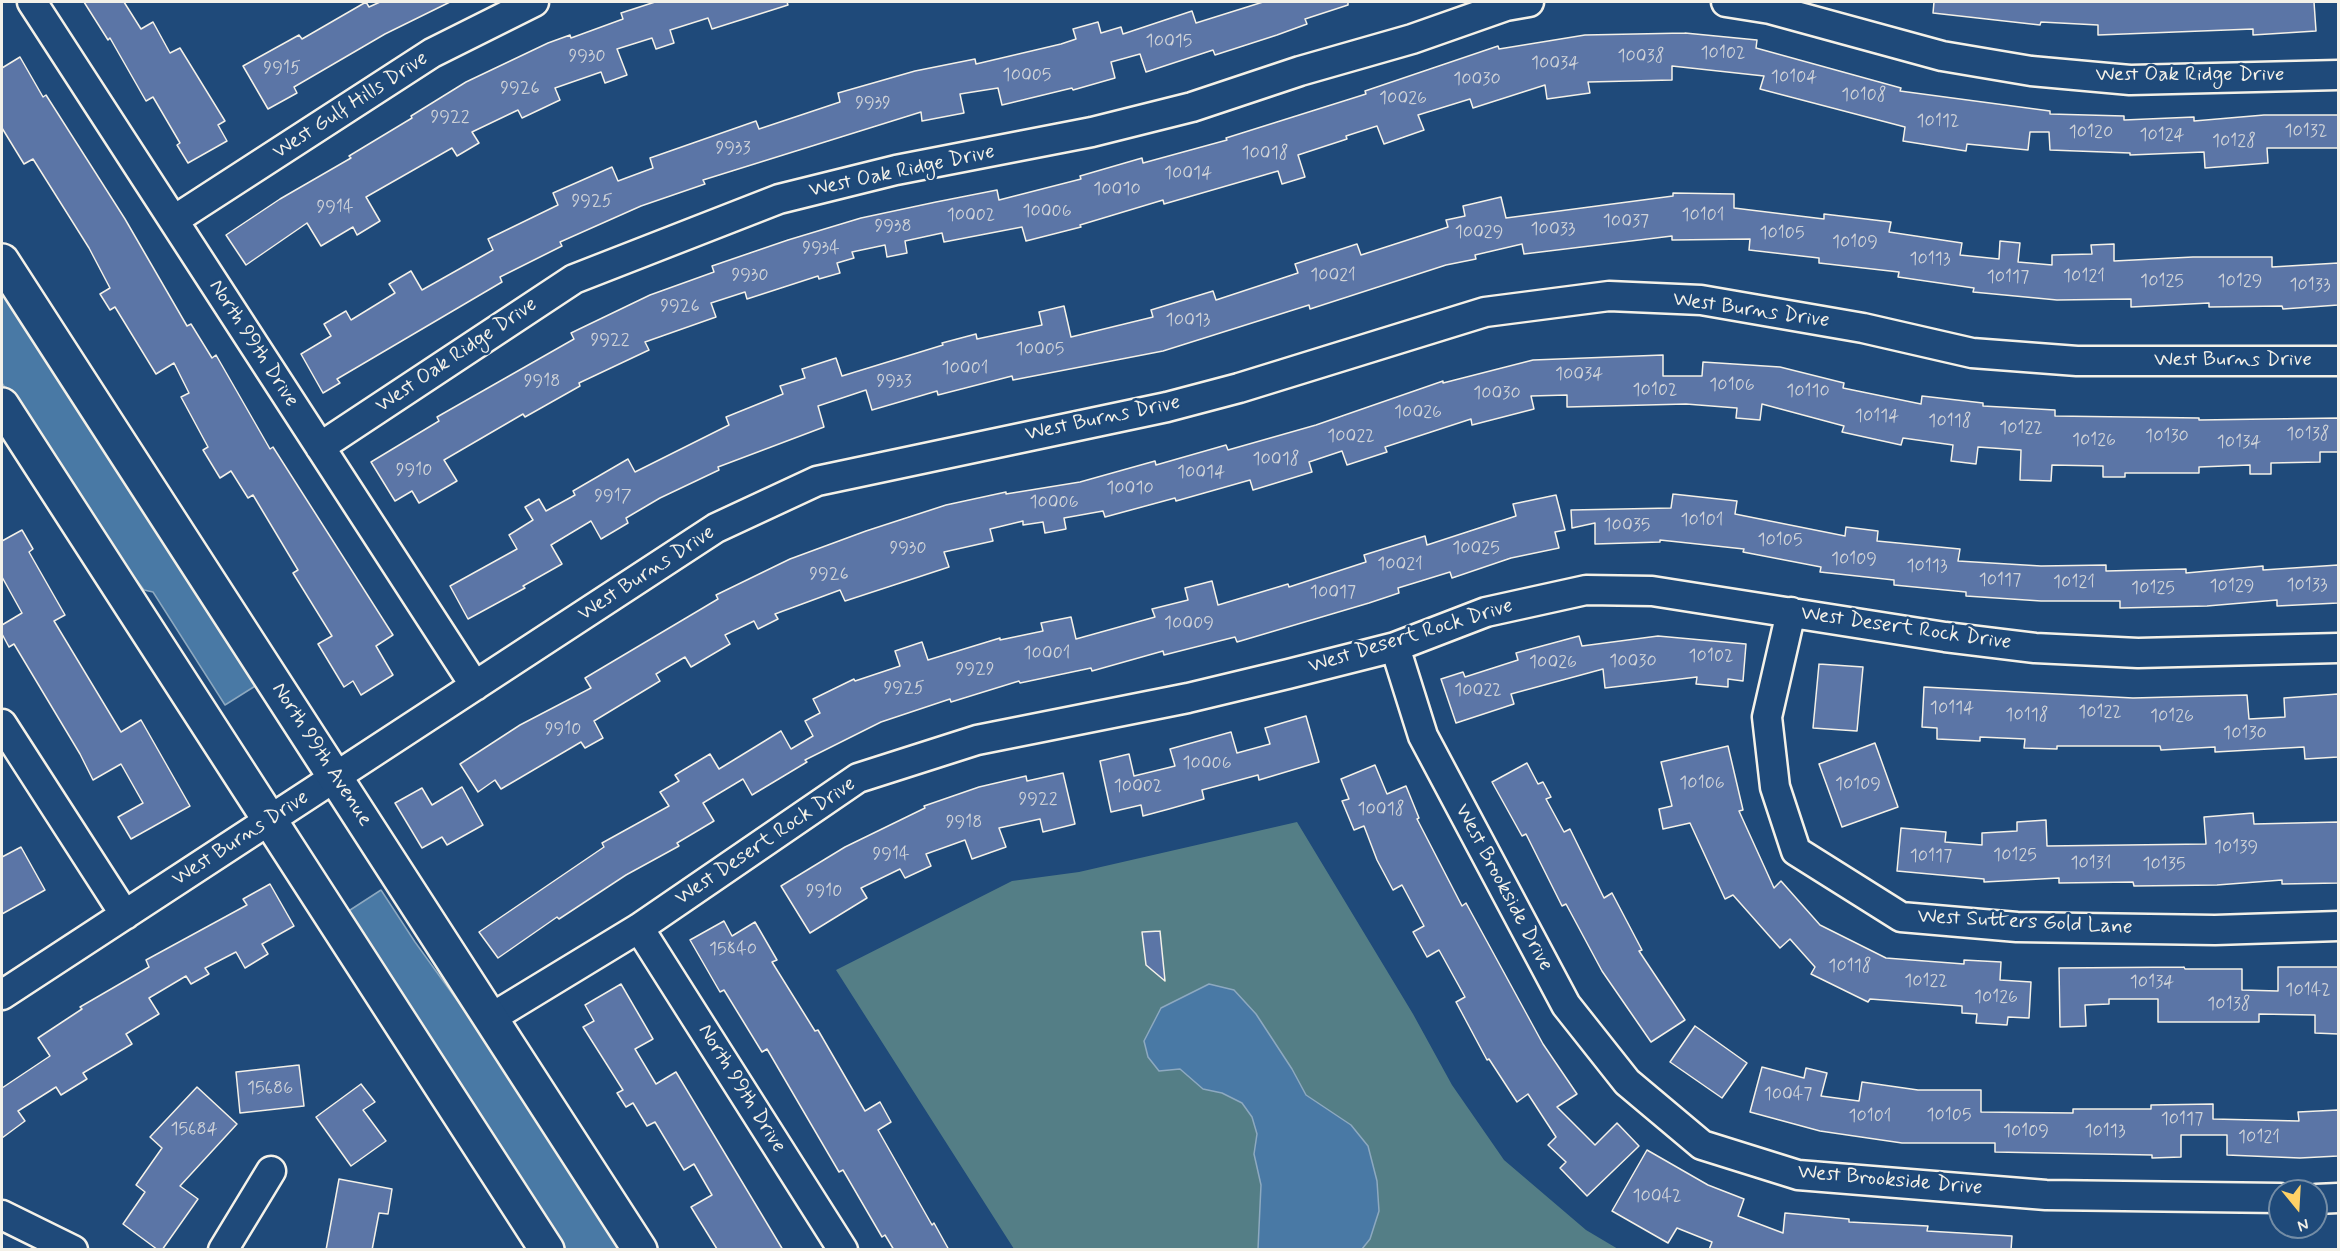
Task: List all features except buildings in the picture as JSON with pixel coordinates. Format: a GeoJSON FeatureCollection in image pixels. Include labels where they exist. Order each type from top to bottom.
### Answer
{"type":"FeatureCollection","features":[{"type":"Feature","properties":{"kind":"main road","name":"North 99th Avenue"},"geometry":{"type":"LineString","coordinates":[[2,261],[640,1250]]}},
{"type":"Feature","properties":{"kind":"main road"},"geometry":{"type":"LineString","coordinates":[[2,405],[547,1250]]}},
{"type":"Feature","properties":{"kind":"street","name":"North 99th Drive"},"geometry":{"type":"LineString","coordinates":[[32,2],[475,686]]}},
{"type":"Feature","properties":{"kind":"street","name":"West Gulf Hills Drive"},"geometry":{"type":"LineString","coordinates":[[174,220],[432,53],[534,2]]}},
{"type":"Feature","properties":{"kind":"street","name":"West Oak Ridge Drive"},"geometry":{"type":"LineString","coordinates":[[320,447],[574,279],[779,199],[897,170],[1092,132],[1192,107],[1300,71],[1412,39],[1506,6],[1529,2]]}},
{"type":"Feature","properties":{"kind":"street","name":"West Oak Ridge Drive"},"geometry":{"type":"LineString","coordinates":[[1726,2],[1770,9],[1942,56],[2031,71],[2130,80],[2338,75]]}},
{"type":"Feature","properties":{"kind":"street","name":"West Burns Drive"},"geometry":{"type":"LineString","coordinates":[[2,995],[716,528],[817,481],[1167,407],[1239,388],[1485,312],[1609,296],[1701,300],[1863,328],[1972,353],[2077,361],[2338,361]]}},
{"type":"Feature","properties":{"kind":"street","name":"West Desert Rock Drive"},"geometry":{"type":"LineString","coordinates":[[491,1018],[639,928],[858,778],[977,740],[1188,698],[1395,647],[1486,612],[1586,590],[1652,591],[1944,637],[2035,648],[2138,653],[2338,648]]}},
{"type":"Feature","properties":{"kind":"street","name":"West Sutters Gold Lane"},"geometry":{"type":"LineString","coordinates":[[1791,612],[1767,717],[1775,787],[1796,851],[1901,917],[2017,927],[2215,930],[2338,926]]}},
{"type":"Feature","properties":{"kind":"street","name":"West Brookside Drive"},"geometry":{"type":"LineString","coordinates":[[1395,647],[1423,736],[1566,1005],[1627,1082],[1702,1145],[1798,1174],[2046,1196],[2268,1198]]}},
{"type":"Feature","properties":{"kind":"street"},"geometry":{"type":"LineString","coordinates":[[2,724],[124,915]]}},
{"type":"Feature","properties":{"kind":"street","name":"North 99th Drive"},"geometry":{"type":"LineString","coordinates":[[639,928],[843,1250]]}},
{"type":"Feature","properties":{"kind":"street"},"geometry":{"type":"LineString","coordinates":[[223,1250],[271,1171]]}},
{"type":"Feature","properties":{"kind":"street"},"geometry":{"type":"LineString","coordinates":[[2,1215],[73,1250]]}},
{"type":"Feature","properties":{"kind":"green space"},"geometry":{"type":"Polygon","coordinates":[[[1297,822],[1413,1014],[1452,1085],[1504,1160],[1586,1230],[1618,1249],[1014,1249],[836,970],[1012,881],[1079,872],[1297,822]]]}},
{"type":"Feature","properties":{"kind":"water"},"geometry":{"type":"Polygon","coordinates":[[[2,287],[260,683],[225,705],[153,592],[144,590],[84,511],[2,383],[2,287]]]}},
{"type":"Feature","properties":{"kind":"water"},"geometry":{"type":"Polygon","coordinates":[[[381,890],[415,942],[506,1068],[622,1249],[562,1249],[347,912],[381,890]]]}},
{"type":"Feature","properties":{"kind":"water"},"geometry":{"type":"Polygon","coordinates":[[[1209,984],[1234,990],[1256,1014],[1306,1095],[1351,1125],[1368,1146],[1377,1181],[1379,1211],[1370,1239],[1362,1249],[1258,1249],[1261,1185],[1254,1154],[1257,1134],[1252,1117],[1242,1103],[1222,1093],[1203,1089],[1180,1069],[1159,1071],[1148,1057],[1144,1041],[1161,1008],[1209,984]]]}}]}
